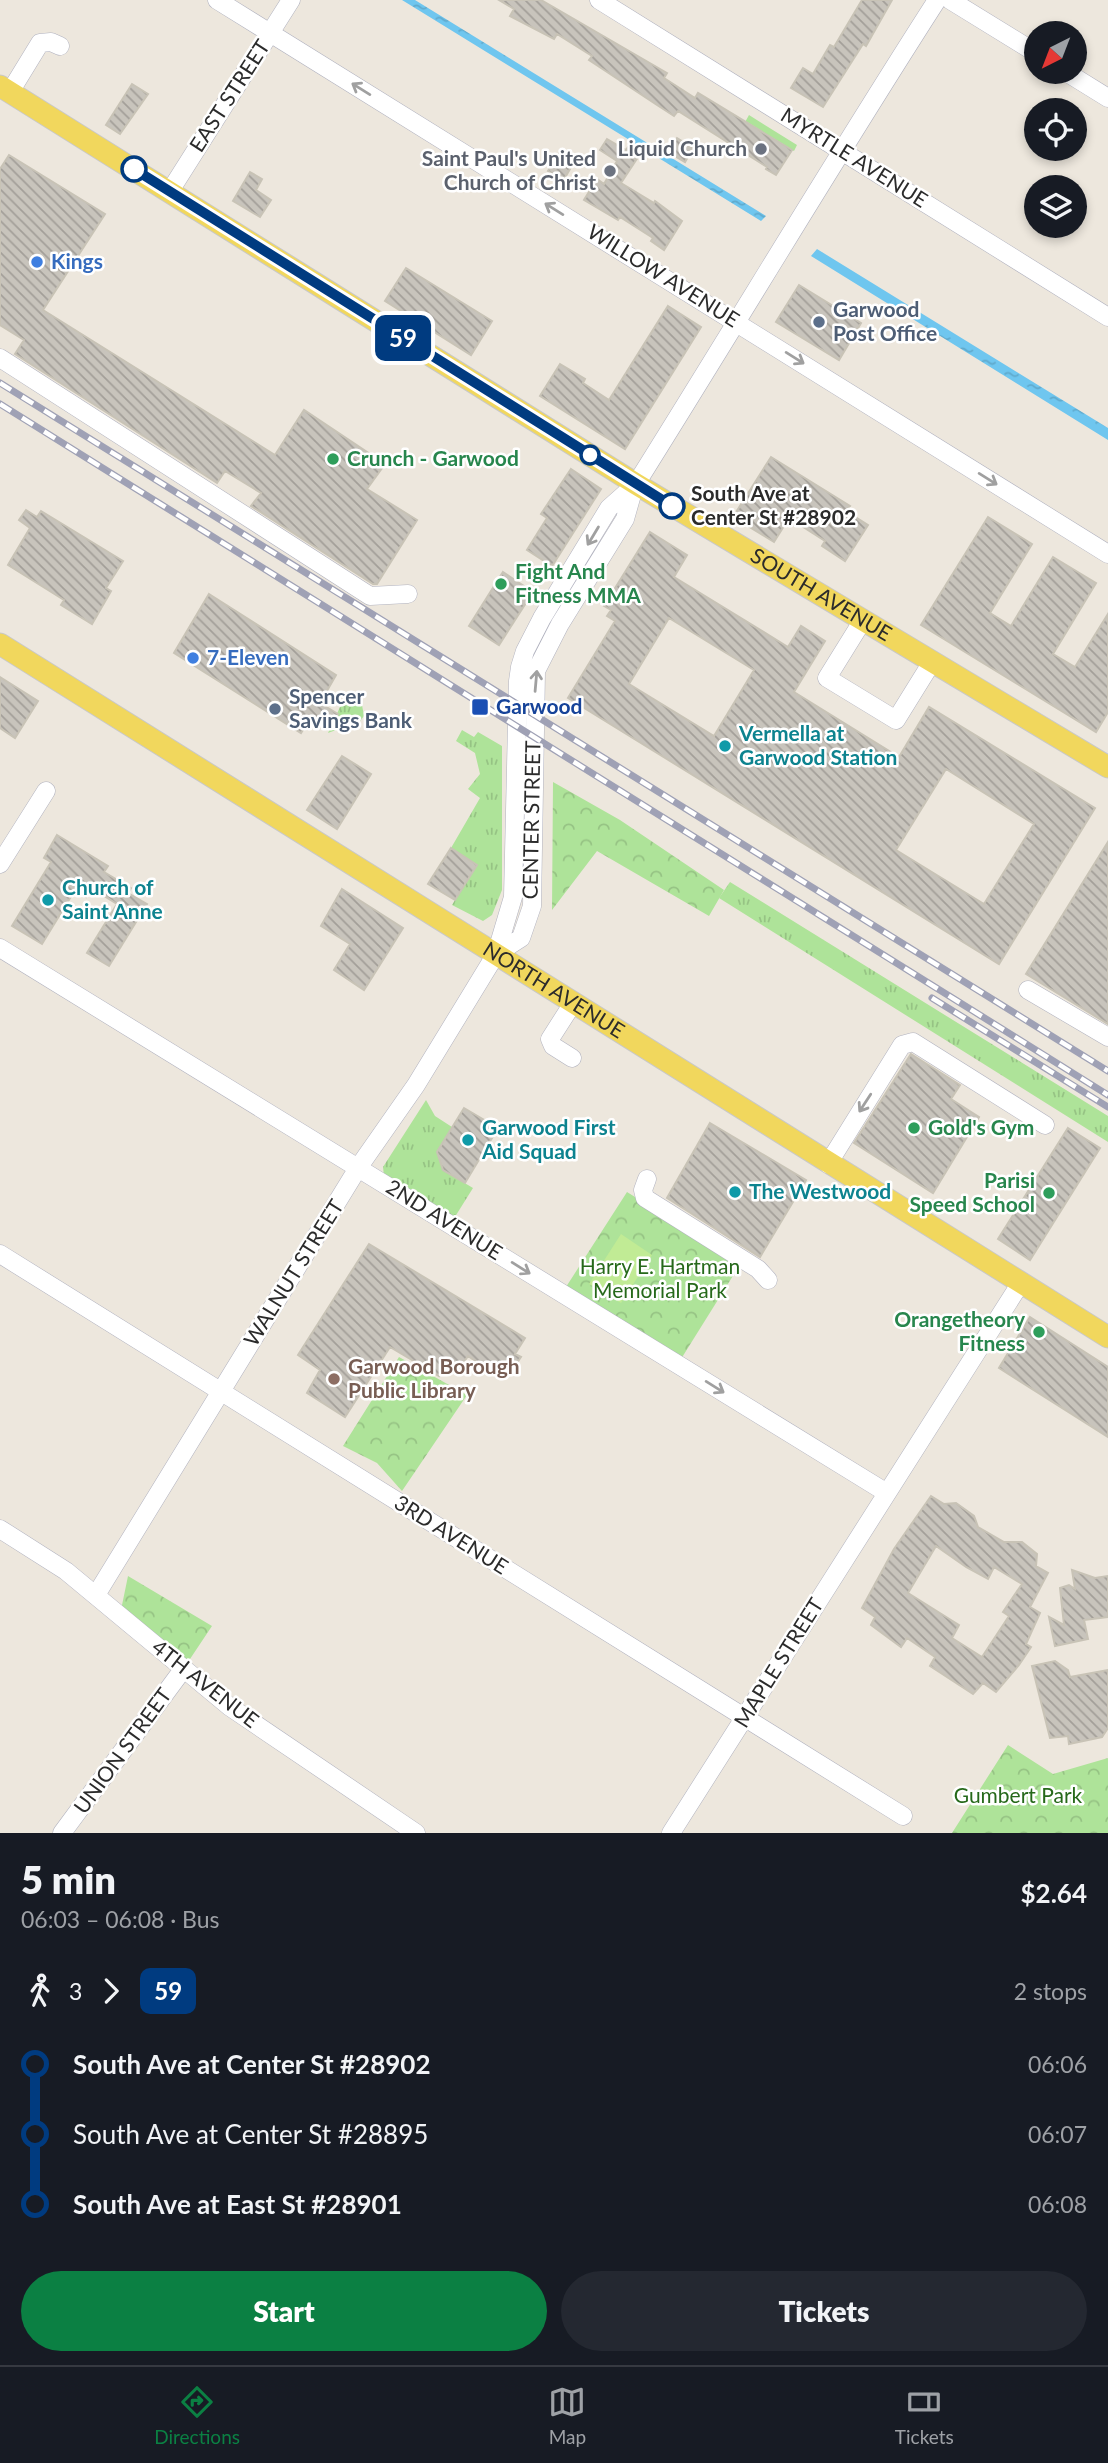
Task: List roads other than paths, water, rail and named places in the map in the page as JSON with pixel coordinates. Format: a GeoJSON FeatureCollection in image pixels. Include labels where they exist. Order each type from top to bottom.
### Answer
{"type":"FeatureCollection","features":[{"type":"Feature","properties":{"kind":"main road","name":"SOUTH AVENUE"},"geometry":{"type":"LineString","coordinates":[[5,89],[636,484],[1108,767]]}},
{"type":"Feature","properties":{"kind":"main road","name":"NORTH AVENUE"},"geometry":{"type":"LineString","coordinates":[[0,644],[1108,1338]]}},
{"type":"Feature","properties":{"kind":"street","name":"WILLOW AVENUE"},"geometry":{"type":"LineString","coordinates":[[217,0],[1108,554]]}},
{"type":"Feature","properties":{"kind":"street","name":"EAST STREET"},"geometry":{"type":"LineString","coordinates":[[170,191],[290,0]]}},
{"type":"Feature","properties":{"kind":"street","name":"MYRTLE AVENUE"},"geometry":{"type":"LineString","coordinates":[[599,0],[1108,317]]}},
{"type":"Feature","properties":{"kind":"street","name":"CENTER STREET"},"geometry":{"type":"LineString","coordinates":[[496,954],[521,938],[532,906],[536,671],[560,624],[625,519],[636,484],[841,149],[937,0]]}},
{"type":"Feature","properties":{"kind":"street"},"geometry":{"type":"LineString","coordinates":[[950,0],[1024,46]]}},
{"type":"Feature","properties":{"kind":"street"},"geometry":{"type":"LineString","coordinates":[[5,89],[40,43],[51,42],[60,46]]}},
{"type":"Feature","properties":{"kind":"street"},"geometry":{"type":"LineString","coordinates":[[1085,84],[1108,98]]}},
{"type":"Feature","properties":{"kind":"street"},"geometry":{"type":"LineString","coordinates":[[0,358],[370,596],[408,594]]}},
{"type":"Feature","properties":{"kind":"street"},"geometry":{"type":"LineString","coordinates":[[863,620],[827,678],[896,720],[932,662]]}},
{"type":"Feature","properties":{"kind":"street"},"geometry":{"type":"LineString","coordinates":[[0,864],[46,792]]}},
{"type":"Feature","properties":{"kind":"street","name":"2ND AVENUE"},"geometry":{"type":"LineString","coordinates":[[0,948],[887,1493]]}},
{"type":"Feature","properties":{"kind":"street","name":"WALNUT STREET"},"geometry":{"type":"LineString","coordinates":[[96,1595],[358,1168],[415,1085],[496,954]]}},
{"type":"Feature","properties":{"kind":"street"},"geometry":{"type":"LineString","coordinates":[[1028,990],[1108,1037]]}},
{"type":"Feature","properties":{"kind":"street"},"geometry":{"type":"LineString","coordinates":[[572,1058],[553,1046],[550,1039],[573,1003]]}},
{"type":"Feature","properties":{"kind":"street"},"geometry":{"type":"LineString","coordinates":[[828,1164],[902,1045],[913,1042],[1045,1125]]}},
{"type":"Feature","properties":{"kind":"street"},"geometry":{"type":"LineString","coordinates":[[647,1178],[643,1190],[645,1198],[758,1269],[768,1280]]}},
{"type":"Feature","properties":{"kind":"street","name":"3RD AVENUE"},"geometry":{"type":"LineString","coordinates":[[0,1254],[903,1816]]}},
{"type":"Feature","properties":{"kind":"street","name":"MAPLE STREET"},"geometry":{"type":"LineString","coordinates":[[671,1833],[1020,1284]]}},
{"type":"Feature","properties":{"kind":"street","name":"4TH AVENUE"},"geometry":{"type":"LineString","coordinates":[[0,1529],[66,1571],[229,1707],[416,1833]]}},
{"type":"Feature","properties":{"kind":"street","name":"UNION STREET"},"geometry":{"type":"LineString","coordinates":[[62,1833],[184,1668]]}},
{"type":"Feature","properties":{"kind":"water"},"geometry":{"type":"Polygon","coordinates":[[[402,0],[415,0],[766,216],[761,221],[402,0]]]}},
{"type":"Feature","properties":{"kind":"water"},"geometry":{"type":"Polygon","coordinates":[[[817,249],[1108,428],[1108,440],[811,256],[817,249]]]}},
{"type":"Feature","properties":{"kind":"railway"},"geometry":{"type":"LineString","coordinates":[[0,383],[1108,1071]]}},
{"type":"Feature","properties":{"kind":"railway"},"geometry":{"type":"LineString","coordinates":[[0,404],[1108,1095]]}},
{"type":"Feature","properties":{"kind":"railway"},"geometry":{"type":"LineString","coordinates":[[932,998],[1108,1107]]}},
{"type":"Feature","properties":{"kind":"place","name":"Liquid Church"},"geometry":{"type":"Point","coordinates":[761,149]}},
{"type":"Feature","properties":{"kind":"place","name":"Saint Paul's United Church of Christ"},"geometry":{"type":"Point","coordinates":[610,171]}},
{"type":"Feature","properties":{"kind":"place","name":"Kings"},"geometry":{"type":"Point","coordinates":[37,262]}},
{"type":"Feature","properties":{"kind":"place","name":"Garwood Post Office"},"geometry":{"type":"Point","coordinates":[819,322]}},
{"type":"Feature","properties":{"kind":"place","name":"Crunch - Garwood"},"geometry":{"type":"Point","coordinates":[333,459]}},
{"type":"Feature","properties":{"kind":"place","name":"South Ave at Center St #28902"},"geometry":{"type":"Point","coordinates":[672,506]}},
{"type":"Feature","properties":{"kind":"place","name":"Fight And Fitness MMA"},"geometry":{"type":"Point","coordinates":[501,584]}},
{"type":"Feature","properties":{"kind":"place","name":"7-Eleven"},"geometry":{"type":"Point","coordinates":[193,658]}},
{"type":"Feature","properties":{"kind":"place","name":"Garwood"},"geometry":{"type":"Point","coordinates":[480,707]}},
{"type":"Feature","properties":{"kind":"place","name":"Spencer Savings Bank"},"geometry":{"type":"Point","coordinates":[275,709]}},
{"type":"Feature","properties":{"kind":"place","name":"Vermella at Garwood Station"},"geometry":{"type":"Point","coordinates":[725,746]}},
{"type":"Feature","properties":{"kind":"place","name":"Church of Saint Anne"},"geometry":{"type":"Point","coordinates":[48,900]}},
{"type":"Feature","properties":{"kind":"place","name":"Gold's Gym"},"geometry":{"type":"Point","coordinates":[914,1128]}},
{"type":"Feature","properties":{"kind":"place","name":"Garwood First Aid Squad"},"geometry":{"type":"Point","coordinates":[468,1140]}},
{"type":"Feature","properties":{"kind":"place","name":"The Westwood"},"geometry":{"type":"Point","coordinates":[735,1192]}},
{"type":"Feature","properties":{"kind":"place","name":"Parisi Speed School"},"geometry":{"type":"Point","coordinates":[1049,1193]}},
{"type":"Feature","properties":{"kind":"place","name":"Orangetheory Fitness"},"geometry":{"type":"Point","coordinates":[1039,1332]}},
{"type":"Feature","properties":{"kind":"place","name":"Garwood Borough Public Library"},"geometry":{"type":"Point","coordinates":[334,1379]}},
{"type":"Feature","properties":{"kind":"park label","name":"Harry E. Hartman Memorial Park"},"geometry":{"type":"Point","coordinates":[660,1279]}},
{"type":"Feature","properties":{"kind":"park label","name":"Gumbert Park"},"geometry":{"type":"Point","coordinates":[1018,1796]}}]}
